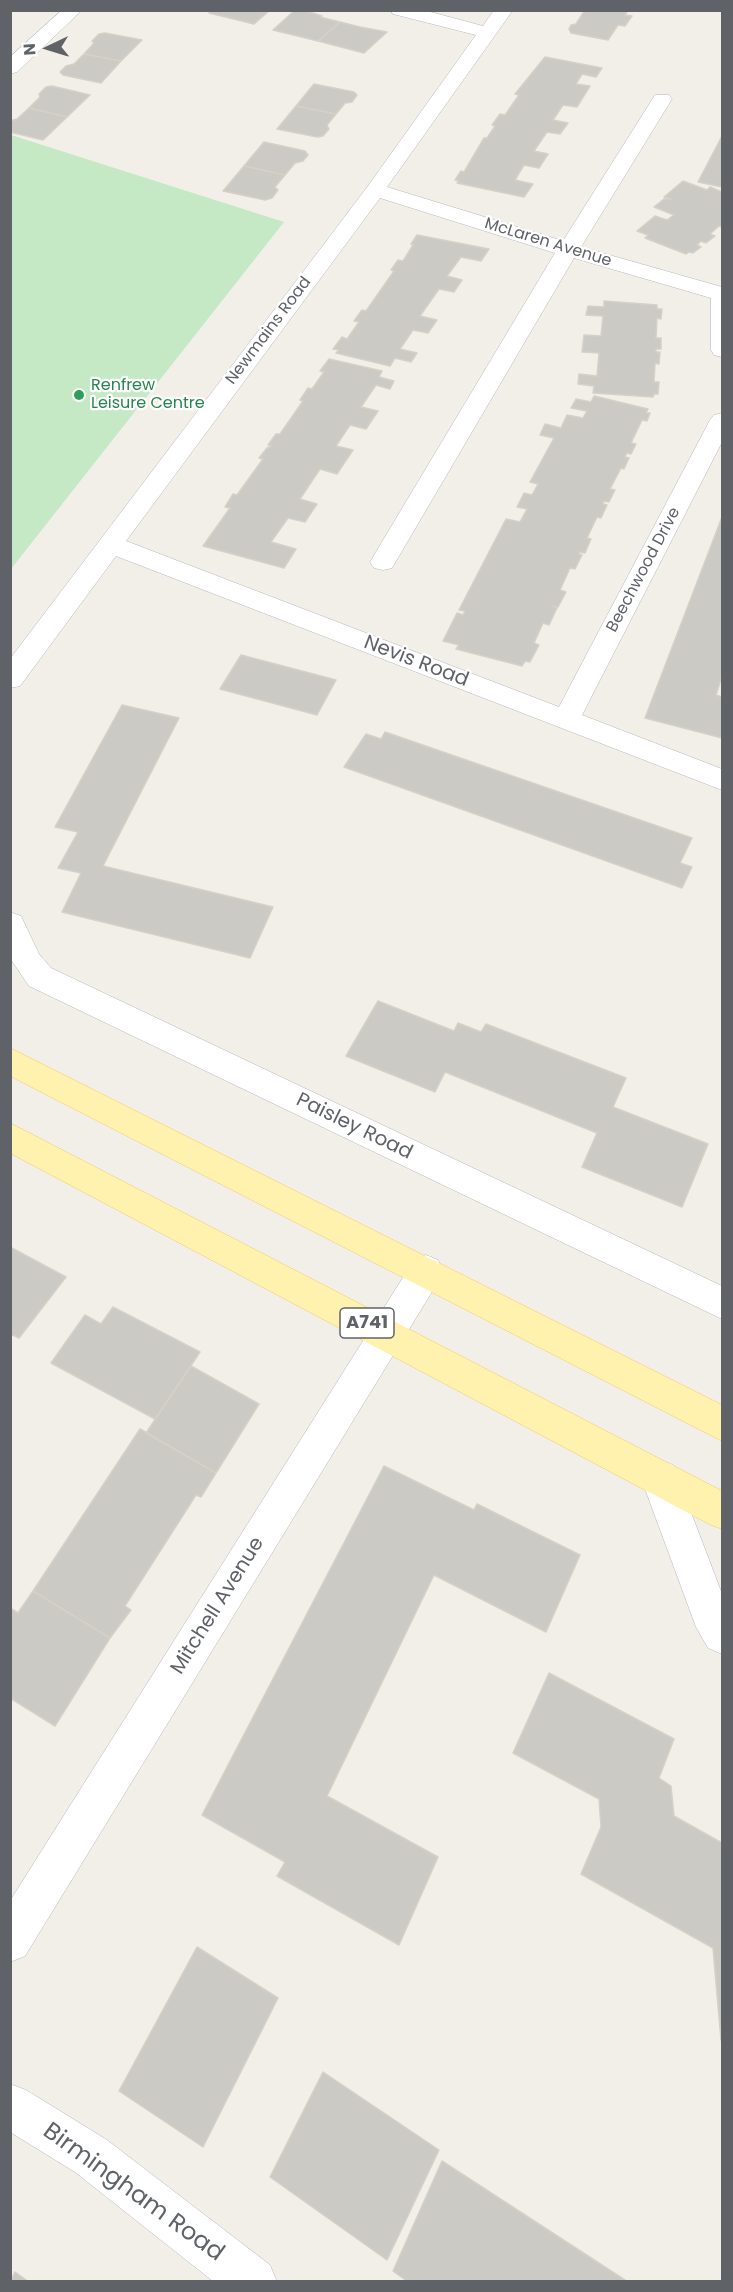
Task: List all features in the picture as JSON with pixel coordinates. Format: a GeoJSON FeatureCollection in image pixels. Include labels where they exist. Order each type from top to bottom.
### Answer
{"type":"FeatureCollection","features":[{"type":"Feature","properties":{"kind":"main road"},"geometry":{"type":"LineString","coordinates":[[10,1061],[723,1424]]}},
{"type":"Feature","properties":{"kind":"main road","name":"A741"},"geometry":{"type":"LineString","coordinates":[[10,1137],[723,1511]]}},
{"type":"Feature","properties":{"kind":"street"},"geometry":{"type":"LineString","coordinates":[[10,68],[72,10]]}},
{"type":"Feature","properties":{"kind":"street"},"geometry":{"type":"LineString","coordinates":[[399,10],[489,33]]}},
{"type":"Feature","properties":{"kind":"street","name":"Newmains Road"},"geometry":{"type":"LineString","coordinates":[[15,667],[375,190],[504,10]]}},
{"type":"Feature","properties":{"kind":"street"},"geometry":{"type":"LineString","coordinates":[[383,562],[568,250],[662,99]]}},
{"type":"Feature","properties":{"kind":"street","name":"McLaren Avenue"},"geometry":{"type":"LineString","coordinates":[[375,190],[568,250],[722,293]]}},
{"type":"Feature","properties":{"kind":"street"},"geometry":{"type":"LineString","coordinates":[[722,293],[723,350]]}},
{"type":"Feature","properties":{"kind":"street","name":"Beechwood Drive"},"geometry":{"type":"LineString","coordinates":[[566,720],[723,420]]}},
{"type":"Feature","properties":{"kind":"street","name":"Nevis Road"},"geometry":{"type":"LineString","coordinates":[[110,544],[723,780]]}},
{"type":"Feature","properties":{"kind":"street","name":"Paisley Road"},"geometry":{"type":"LineString","coordinates":[[10,924],[27,961],[40,977],[723,1303]]}},
{"type":"Feature","properties":{"kind":"street","name":"Mitchell Avenue"},"geometry":{"type":"LineString","coordinates":[[10,1941],[426,1271]]}},
{"type":"Feature","properties":{"kind":"street"},"geometry":{"type":"LineString","coordinates":[[660,1478],[710,1613],[723,1634]]}},
{"type":"Feature","properties":{"kind":"street","name":"Birmingham Road"},"geometry":{"type":"LineString","coordinates":[[10,2106],[91,2156],[253,2282]]}},
{"type":"Feature","properties":{"kind":"green space","name":"Renfrew Leisure Centre"},"geometry":{"type":"Polygon","coordinates":[[[10,135],[284,222],[11,569],[10,135]]]}},
{"type":"Feature","properties":{"kind":"building"},"geometry":{"type":"Polygon","coordinates":[[[212,10],[270,10],[254,24],[209,13],[212,10]]]}},
{"type":"Feature","properties":{"kind":"building"},"geometry":{"type":"Polygon","coordinates":[[[295,10],[303,10],[340,22],[318,41],[273,30],[295,10]]]}},
{"type":"Feature","properties":{"kind":"building"},"geometry":{"type":"Polygon","coordinates":[[[585,10],[628,10],[625,15],[632,16],[625,26],[618,25],[608,40],[571,33],[569,29],[571,25],[576,24],[585,10]]]}},
{"type":"Feature","properties":{"kind":"building"},"geometry":{"type":"Polygon","coordinates":[[[340,22],[387,32],[364,53],[318,41],[340,22]]]}},
{"type":"Feature","properties":{"kind":"building"},"geometry":{"type":"Polygon","coordinates":[[[105,33],[142,40],[121,61],[84,54],[99,34],[105,33]]]}},
{"type":"Feature","properties":{"kind":"building"},"geometry":{"type":"Polygon","coordinates":[[[84,54],[121,61],[101,83],[63,75],[60,72],[66,66],[74,64],[84,54]]]}},
{"type":"Feature","properties":{"kind":"building"},"geometry":{"type":"Polygon","coordinates":[[[545,57],[602,68],[596,77],[582,74],[576,84],[590,86],[577,107],[563,105],[553,120],[568,123],[560,134],[547,132],[534,151],[548,154],[539,168],[524,165],[515,180],[533,184],[524,197],[457,183],[459,181],[455,180],[461,171],[464,172],[484,138],[487,138],[495,126],[492,125],[500,114],[505,115],[519,95],[515,94],[545,57]]]}},
{"type":"Feature","properties":{"kind":"building"},"geometry":{"type":"Polygon","coordinates":[[[314,84],[354,92],[357,95],[352,102],[345,103],[336,114],[296,106],[314,84]]]}},
{"type":"Feature","properties":{"kind":"building"},"geometry":{"type":"Polygon","coordinates":[[[52,86],[90,95],[67,117],[29,108],[46,87],[52,86]]]}},
{"type":"Feature","properties":{"kind":"building"},"geometry":{"type":"Polygon","coordinates":[[[296,106],[336,114],[327,125],[329,129],[323,136],[317,137],[277,129],[296,106]]]}},
{"type":"Feature","properties":{"kind":"building"},"geometry":{"type":"Polygon","coordinates":[[[29,108],[67,117],[43,140],[10,132],[10,121],[17,119],[29,108]]]}},
{"type":"Feature","properties":{"kind":"building"},"geometry":{"type":"Polygon","coordinates":[[[722,136],[722,187],[698,182],[722,136]]]}},
{"type":"Feature","properties":{"kind":"building"},"geometry":{"type":"Polygon","coordinates":[[[264,142],[305,151],[308,155],[303,161],[295,163],[285,175],[244,166],[264,142]]]}},
{"type":"Feature","properties":{"kind":"building"},"geometry":{"type":"Polygon","coordinates":[[[244,166],[285,175],[275,187],[278,190],[272,198],[265,200],[223,191],[244,166]]]}},
{"type":"Feature","properties":{"kind":"building"},"geometry":{"type":"Polygon","coordinates":[[[683,181],[707,190],[710,187],[722,192],[722,227],[719,226],[710,234],[715,236],[706,243],[701,241],[697,245],[701,247],[693,253],[686,254],[645,238],[648,235],[637,231],[655,216],[667,220],[674,215],[654,207],[664,199],[671,199],[664,197],[683,181]]]}},
{"type":"Feature","properties":{"kind":"building"},"geometry":{"type":"Polygon","coordinates":[[[417,235],[489,249],[481,261],[461,257],[447,276],[462,280],[454,292],[439,289],[420,316],[437,320],[428,333],[413,330],[400,349],[417,353],[411,362],[395,358],[390,366],[336,353],[339,350],[333,349],[342,337],[347,339],[359,322],[354,321],[362,310],[366,311],[394,271],[391,270],[398,260],[403,261],[417,235]]]}},
{"type":"Feature","properties":{"kind":"building"},"geometry":{"type":"Polygon","coordinates":[[[604,301],[657,305],[657,309],[662,309],[661,319],[657,318],[656,338],[661,338],[661,349],[656,349],[656,352],[660,352],[659,364],[655,363],[654,382],[659,382],[658,394],[654,394],[653,397],[593,393],[594,386],[578,384],[579,374],[597,376],[599,353],[582,352],[584,335],[601,336],[603,316],[586,315],[588,306],[604,307],[604,301]]]}},
{"type":"Feature","properties":{"kind":"building"},"geometry":{"type":"Polygon","coordinates":[[[329,359],[382,371],[379,377],[394,381],[390,389],[376,385],[361,407],[378,411],[366,429],[350,425],[336,446],[353,450],[337,474],[320,469],[300,499],[317,504],[305,522],[288,518],[271,542],[296,549],[284,568],[203,546],[230,508],[225,507],[233,494],[237,495],[263,459],[259,458],[267,448],[272,446],[268,445],[276,434],[280,434],[303,401],[300,400],[308,388],[312,389],[324,372],[320,371],[329,359]]]}},
{"type":"Feature","properties":{"kind":"building"},"geometry":{"type":"Polygon","coordinates":[[[594,396],[648,409],[646,413],[650,413],[647,421],[642,420],[631,443],[636,444],[631,454],[627,453],[625,457],[629,458],[624,469],[621,468],[610,489],[615,490],[609,502],[604,501],[603,504],[607,505],[601,518],[597,517],[587,538],[591,539],[585,553],[579,552],[582,555],[575,569],[570,568],[560,590],[566,592],[558,607],[553,606],[557,608],[549,625],[543,623],[534,643],[539,645],[530,662],[525,661],[522,666],[456,649],[459,645],[443,641],[457,613],[463,615],[465,611],[459,610],[506,519],[520,522],[527,509],[517,507],[524,493],[532,495],[538,484],[530,482],[554,438],[540,435],[545,424],[561,428],[567,415],[583,418],[587,411],[571,408],[576,399],[591,402],[594,396]]]}},
{"type":"Feature","properties":{"kind":"building"},"geometry":{"type":"Polygon","coordinates":[[[722,517],[722,676],[716,695],[722,697],[722,738],[645,718],[722,517]]]}},
{"type":"Feature","properties":{"kind":"building"},"geometry":{"type":"Polygon","coordinates":[[[241,655],[336,680],[317,715],[220,689],[241,655]]]}},
{"type":"Feature","properties":{"kind":"building"},"geometry":{"type":"Polygon","coordinates":[[[122,705],[179,718],[103,866],[273,907],[250,958],[62,912],[81,873],[58,868],[78,832],[55,827],[122,705]]]}},
{"type":"Feature","properties":{"kind":"building"},"geometry":{"type":"Polygon","coordinates":[[[385,732],[692,838],[680,863],[692,867],[682,888],[344,767],[366,734],[381,739],[385,732]]]}},
{"type":"Feature","properties":{"kind":"building"},"geometry":{"type":"Polygon","coordinates":[[[378,1001],[454,1031],[458,1023],[481,1032],[486,1024],[626,1078],[613,1107],[708,1144],[682,1207],[582,1167],[597,1133],[445,1072],[435,1092],[346,1056],[378,1001]]]}},
{"type":"Feature","properties":{"kind":"building"},"geometry":{"type":"Polygon","coordinates":[[[10,1247],[66,1277],[19,1338],[13,1335],[10,1337],[10,1247]]]}},
{"type":"Feature","properties":{"kind":"building"},"geometry":{"type":"Polygon","coordinates":[[[113,1307],[200,1352],[155,1419],[51,1363],[85,1315],[101,1324],[113,1307]]]}},
{"type":"Feature","properties":{"kind":"building"},"geometry":{"type":"Polygon","coordinates":[[[191,1366],[259,1404],[216,1473],[146,1433],[191,1366]]]}},
{"type":"Feature","properties":{"kind":"building"},"geometry":{"type":"Polygon","coordinates":[[[140,1429],[216,1473],[201,1497],[196,1495],[125,1606],[131,1610],[110,1638],[33,1591],[140,1429]]]}},
{"type":"Feature","properties":{"kind":"building"},"geometry":{"type":"Polygon","coordinates":[[[384,1466],[474,1510],[477,1504],[580,1555],[546,1632],[434,1575],[327,1796],[438,1857],[399,1945],[277,1876],[285,1862],[202,1815],[384,1466]]]}},
{"type":"Feature","properties":{"kind":"building"},"geometry":{"type":"Polygon","coordinates":[[[33,1591],[110,1638],[55,1726],[10,1698],[10,1608],[18,1613],[33,1591]]]}},
{"type":"Feature","properties":{"kind":"building"},"geometry":{"type":"Polygon","coordinates":[[[549,1673],[674,1739],[659,1778],[671,1786],[674,1816],[722,1843],[722,2040],[713,1948],[581,1874],[601,1827],[599,1799],[513,1753],[549,1673]]]}},
{"type":"Feature","properties":{"kind":"building"},"geometry":{"type":"Polygon","coordinates":[[[197,1947],[278,1998],[203,2147],[119,2091],[197,1947]]]}},
{"type":"Feature","properties":{"kind":"building"},"geometry":{"type":"Polygon","coordinates":[[[323,2072],[439,2150],[387,2260],[270,2177],[323,2072]]]}},
{"type":"Feature","properties":{"kind":"building"},"geometry":{"type":"Polygon","coordinates":[[[442,2161],[628,2282],[408,2282],[393,2271],[442,2161]]]}},
{"type":"Feature","properties":{"kind":"building"},"geometry":{"type":"Polygon","coordinates":[[[15,2272],[29,2282],[10,2282],[15,2272]]]}},
{"type":"Feature","properties":{"kind":"place","name":"Renfrew Leisure Centre"},"geometry":{"type":"Point","coordinates":[79,395]}}]}
